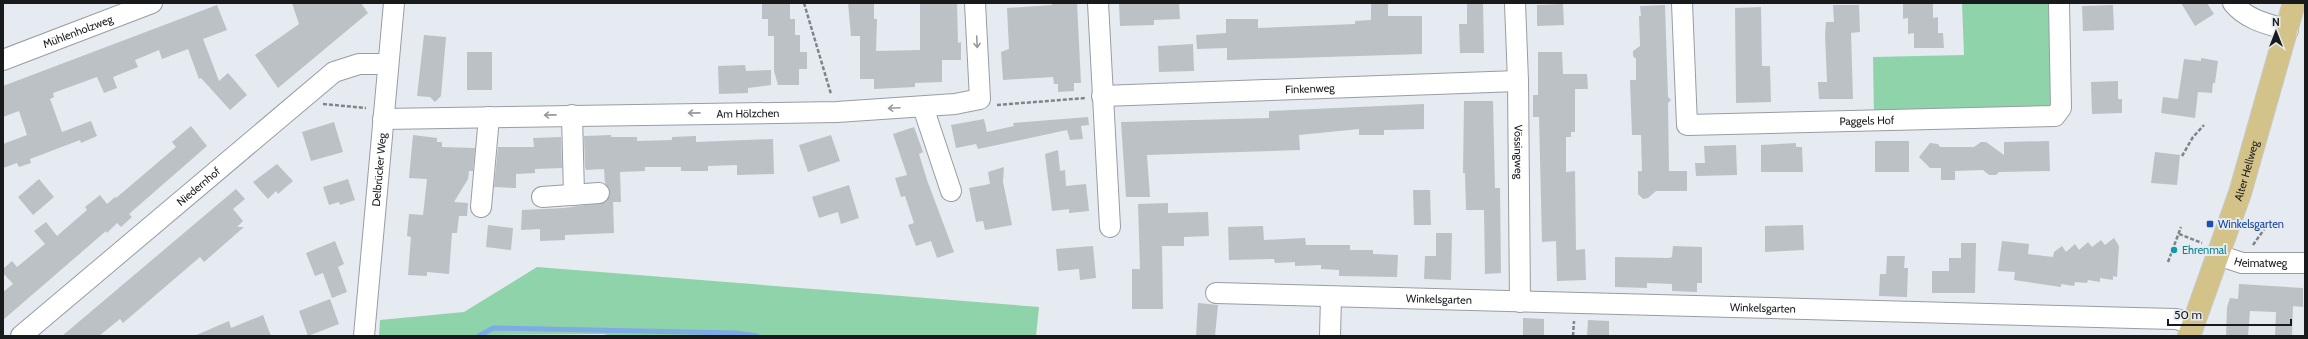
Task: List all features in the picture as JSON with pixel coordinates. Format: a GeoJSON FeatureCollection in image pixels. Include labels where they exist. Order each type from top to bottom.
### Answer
{"type":"FeatureCollection","features":[{"type":"Feature","properties":{"kind":"main road","name":"Alter Hellweg"},"geometry":{"type":"LineString","coordinates":[[2191,330],[2240,193],[2288,30],[2294,3]]}},
{"type":"Feature","properties":{"kind":"street","name":"Mühlenholzweg"},"geometry":{"type":"LineString","coordinates":[[3,60],[152,3]]}},
{"type":"Feature","properties":{"kind":"street","name":"Delbrücker Weg"},"geometry":{"type":"LineString","coordinates":[[364,336],[387,64],[394,3]]}},
{"type":"Feature","properties":{"kind":"street"},"geometry":{"type":"LineString","coordinates":[[975,3],[980,99]]}},
{"type":"Feature","properties":{"kind":"street"},"geometry":{"type":"LineString","coordinates":[[1098,3],[1110,227]]}},
{"type":"Feature","properties":{"kind":"street","name":"Vössingweg"},"geometry":{"type":"LineString","coordinates":[[1515,3],[1518,81],[1520,302]]}},
{"type":"Feature","properties":{"kind":"street","name":"Paggels Hof"},"geometry":{"type":"LineString","coordinates":[[1682,3],[1687,125],[2055,116],[2061,108],[2059,3]]}},
{"type":"Feature","properties":{"kind":"street"},"geometry":{"type":"LineString","coordinates":[[2233,3],[2240,12],[2257,21],[2288,30]]}},
{"type":"Feature","properties":{"kind":"street","name":"Niedernhof"},"geometry":{"type":"LineString","coordinates":[[21,336],[334,72],[359,64],[387,64]]}},
{"type":"Feature","properties":{"kind":"street","name":"Finkenweg"},"geometry":{"type":"LineString","coordinates":[[1102,96],[1518,81]]}},
{"type":"Feature","properties":{"kind":"street","name":"Am Hölzchen"},"geometry":{"type":"LineString","coordinates":[[383,114],[489,117],[836,112],[923,107],[954,104],[980,99]]}},
{"type":"Feature","properties":{"kind":"street"},"geometry":{"type":"LineString","coordinates":[[923,107],[951,191]]}},
{"type":"Feature","properties":{"kind":"street"},"geometry":{"type":"LineString","coordinates":[[572,115],[574,195]]}},
{"type":"Feature","properties":{"kind":"street"},"geometry":{"type":"LineString","coordinates":[[481,207],[489,117]]}},
{"type":"Feature","properties":{"kind":"street"},"geometry":{"type":"LineString","coordinates":[[542,198],[599,193]]}},
{"type":"Feature","properties":{"kind":"street","name":"Heimatweg"},"geometry":{"type":"LineString","coordinates":[[2218,255],[2242,263],[2305,263]]}},
{"type":"Feature","properties":{"kind":"street","name":"Winkelsgarten"},"geometry":{"type":"LineString","coordinates":[[1216,293],[1331,298],[2176,319],[2191,330]]}},
{"type":"Feature","properties":{"kind":"street"},"geometry":{"type":"LineString","coordinates":[[1330,336],[1331,298]]}},
{"type":"Feature","properties":{"kind":"path"},"geometry":{"type":"LineString","coordinates":[[804,3],[836,112]]}},
{"type":"Feature","properties":{"kind":"path"},"geometry":{"type":"LineString","coordinates":[[310,92],[320,104],[383,114]]}},
{"type":"Feature","properties":{"kind":"path"},"geometry":{"type":"LineString","coordinates":[[980,99],[994,105],[1102,96]]}},
{"type":"Feature","properties":{"kind":"path"},"geometry":{"type":"LineString","coordinates":[[2182,156],[2193,137],[2204,125]]}},
{"type":"Feature","properties":{"kind":"path"},"geometry":{"type":"LineString","coordinates":[[2257,241],[2270,221]]}},
{"type":"Feature","properties":{"kind":"path"},"geometry":{"type":"LineString","coordinates":[[2168,262],[2181,227]]}},
{"type":"Feature","properties":{"kind":"path"},"geometry":{"type":"LineString","coordinates":[[2179,234],[2196,241]]}},
{"type":"Feature","properties":{"kind":"green space"},"geometry":{"type":"Polygon","coordinates":[[[1962,3],[2053,3],[2056,99],[2045,111],[1874,116],[1873,57],[1964,55],[1962,3]]]}},
{"type":"Feature","properties":{"kind":"green space"},"geometry":{"type":"Polygon","coordinates":[[[537,267],[1039,307],[1036,336],[611,336],[604,334],[379,336],[380,320],[464,312],[537,267]]]}},
{"type":"Feature","properties":{"kind":"building"},"geometry":{"type":"Polygon","coordinates":[[[292,3],[361,3],[368,13],[278,88],[255,55],[299,24],[292,3]]]}},
{"type":"Feature","properties":{"kind":"building"},"geometry":{"type":"Polygon","coordinates":[[[762,3],[790,3],[790,19],[795,19],[795,35],[800,35],[800,52],[807,52],[807,69],[799,69],[799,85],[778,85],[774,71],[774,36],[768,36],[768,19],[762,19],[762,3]]]}},
{"type":"Feature","properties":{"kind":"building"},"geometry":{"type":"Polygon","coordinates":[[[848,3],[874,3],[874,19],[877,19],[876,51],[920,50],[920,4],[957,3],[958,43],[961,42],[961,60],[942,60],[942,82],[915,83],[915,87],[874,89],[874,79],[860,79],[860,36],[851,36],[848,3]]]}},
{"type":"Feature","properties":{"kind":"building"},"geometry":{"type":"Polygon","coordinates":[[[1052,3],[1077,3],[1081,83],[1074,83],[1074,91],[1058,92],[1058,84],[1054,84],[1053,77],[1003,80],[1001,52],[1009,49],[1007,8],[1052,5],[1052,3]]]}},
{"type":"Feature","properties":{"kind":"building"},"geometry":{"type":"Polygon","coordinates":[[[1119,3],[1179,3],[1180,19],[1154,20],[1154,25],[1120,26],[1119,3]]]}},
{"type":"Feature","properties":{"kind":"building"},"geometry":{"type":"Polygon","coordinates":[[[1371,3],[1388,3],[1388,16],[1422,16],[1422,54],[1227,60],[1227,48],[1197,49],[1196,35],[1226,33],[1226,19],[1258,19],[1258,28],[1355,24],[1355,21],[1371,20],[1371,3]]]}},
{"type":"Feature","properties":{"kind":"building"},"geometry":{"type":"Polygon","coordinates":[[[1467,3],[1483,3],[1484,53],[1460,53],[1459,24],[1467,24],[1467,3]]]}},
{"type":"Feature","properties":{"kind":"building"},"geometry":{"type":"Polygon","coordinates":[[[1933,3],[1933,18],[1938,17],[1938,33],[1943,33],[1944,48],[1914,48],[1914,33],[1908,34],[1908,18],[1903,19],[1903,4],[1933,3]]]}},
{"type":"Feature","properties":{"kind":"building"},"geometry":{"type":"Polygon","coordinates":[[[2181,3],[2207,3],[2214,14],[2195,26],[2181,3]]]}},
{"type":"Feature","properties":{"kind":"building"},"geometry":{"type":"Polygon","coordinates":[[[1563,4],[1564,25],[1537,26],[1537,5],[1563,4]]]}},
{"type":"Feature","properties":{"kind":"building"},"geometry":{"type":"Polygon","coordinates":[[[217,5],[227,30],[203,39],[219,81],[228,73],[247,95],[230,110],[201,78],[199,79],[188,49],[162,59],[159,50],[135,60],[138,67],[113,77],[117,88],[104,93],[97,77],[53,93],[54,97],[50,99],[62,132],[91,121],[97,136],[81,143],[80,140],[30,159],[31,163],[19,167],[17,163],[3,168],[3,144],[27,135],[19,111],[3,117],[3,86],[217,5]]]}},
{"type":"Feature","properties":{"kind":"building"},"geometry":{"type":"Polygon","coordinates":[[[1665,5],[1668,97],[1671,100],[1668,103],[1669,171],[1687,171],[1687,191],[1656,191],[1648,198],[1643,199],[1638,194],[1638,171],[1642,171],[1641,135],[1632,135],[1630,80],[1636,80],[1636,59],[1633,56],[1633,51],[1640,46],[1640,6],[1665,5]]]}},
{"type":"Feature","properties":{"kind":"building"},"geometry":{"type":"Polygon","coordinates":[[[1833,5],[1859,5],[1860,32],[1851,33],[1853,99],[1819,99],[1818,82],[1827,82],[1825,34],[1826,22],[1834,22],[1833,5]]]}},
{"type":"Feature","properties":{"kind":"building"},"geometry":{"type":"Polygon","coordinates":[[[2113,5],[2114,30],[2083,31],[2082,6],[2113,5]]]}},
{"type":"Feature","properties":{"kind":"building"},"geometry":{"type":"Polygon","coordinates":[[[1761,7],[1762,66],[1770,66],[1771,102],[1736,103],[1735,8],[1761,7]]]}},
{"type":"Feature","properties":{"kind":"building"},"geometry":{"type":"Polygon","coordinates":[[[424,35],[446,37],[441,96],[435,102],[430,97],[417,96],[424,35]]]}},
{"type":"Feature","properties":{"kind":"building"},"geometry":{"type":"Polygon","coordinates":[[[1193,44],[1194,71],[1159,72],[1158,46],[1193,44]]]}},
{"type":"Feature","properties":{"kind":"building"},"geometry":{"type":"Polygon","coordinates":[[[467,52],[492,52],[492,90],[467,90],[467,52]]]}},
{"type":"Feature","properties":{"kind":"building"},"geometry":{"type":"Polygon","coordinates":[[[1538,52],[1562,52],[1563,74],[1587,74],[1588,89],[1575,89],[1575,132],[1571,132],[1571,137],[1566,137],[1566,172],[1575,171],[1576,250],[1585,249],[1586,280],[1557,281],[1556,241],[1542,242],[1539,117],[1533,117],[1533,95],[1538,95],[1538,52]]]}},
{"type":"Feature","properties":{"kind":"building"},"geometry":{"type":"Polygon","coordinates":[[[2201,58],[2218,61],[2212,93],[2198,92],[2195,118],[2161,113],[2163,97],[2178,99],[2184,59],[2201,61],[2201,58]]]}},
{"type":"Feature","properties":{"kind":"building"},"geometry":{"type":"Polygon","coordinates":[[[745,65],[746,71],[771,70],[771,85],[748,88],[748,93],[719,94],[718,66],[745,65]]]}},
{"type":"Feature","properties":{"kind":"building"},"geometry":{"type":"Polygon","coordinates":[[[2118,81],[2118,99],[2122,99],[2122,113],[2092,114],[2091,82],[2118,81]]]}},
{"type":"Feature","properties":{"kind":"building"},"geometry":{"type":"Polygon","coordinates":[[[1464,101],[1493,101],[1495,188],[1500,188],[1501,273],[1485,274],[1484,210],[1466,210],[1465,173],[1463,173],[1464,101]]]}},
{"type":"Feature","properties":{"kind":"building"},"geometry":{"type":"Polygon","coordinates":[[[1424,104],[1424,129],[1384,130],[1384,135],[1359,135],[1359,129],[1299,135],[1300,150],[1147,155],[1150,197],[1126,197],[1121,122],[1269,118],[1269,111],[1424,104]]]}},
{"type":"Feature","properties":{"kind":"building"},"geometry":{"type":"Polygon","coordinates":[[[1088,117],[1089,125],[1081,126],[1083,139],[1070,140],[1067,130],[978,149],[976,144],[956,148],[951,125],[984,119],[987,132],[1014,126],[1013,123],[1088,117]]]}},
{"type":"Feature","properties":{"kind":"building"},"geometry":{"type":"Polygon","coordinates":[[[334,122],[343,152],[311,161],[302,132],[334,122]]]}},
{"type":"Feature","properties":{"kind":"building"},"geometry":{"type":"Polygon","coordinates":[[[191,126],[207,146],[129,214],[132,217],[121,227],[117,223],[107,233],[106,231],[3,320],[3,292],[13,284],[3,273],[3,269],[12,261],[17,267],[45,244],[34,231],[46,222],[57,236],[87,210],[85,207],[100,195],[107,204],[115,197],[116,198],[176,147],[172,142],[191,126]]]}},
{"type":"Feature","properties":{"kind":"building"},"geometry":{"type":"Polygon","coordinates":[[[914,127],[923,152],[919,154],[927,180],[954,252],[937,258],[931,241],[916,246],[908,225],[914,223],[905,196],[901,197],[895,178],[907,175],[893,134],[914,127]]]}},
{"type":"Feature","properties":{"kind":"building"},"geometry":{"type":"Polygon","coordinates":[[[413,135],[437,138],[437,142],[442,142],[442,147],[475,148],[473,171],[469,171],[468,179],[454,202],[468,203],[467,216],[459,216],[457,233],[452,233],[449,274],[427,272],[427,276],[408,275],[411,237],[407,236],[409,214],[423,215],[427,179],[409,178],[413,135]]]}},
{"type":"Feature","properties":{"kind":"building"},"geometry":{"type":"Polygon","coordinates":[[[611,135],[611,137],[637,137],[637,141],[672,140],[672,137],[696,136],[696,142],[773,139],[774,174],[737,175],[737,165],[708,166],[708,171],[681,171],[681,167],[645,167],[645,171],[620,172],[621,202],[613,202],[614,233],[565,235],[565,240],[540,241],[540,229],[521,230],[522,210],[564,208],[606,202],[610,193],[605,183],[604,169],[586,170],[585,167],[584,136],[611,135]]]}},
{"type":"Feature","properties":{"kind":"building"},"geometry":{"type":"Polygon","coordinates":[[[831,135],[840,161],[808,172],[799,145],[831,135]]]}},
{"type":"Feature","properties":{"kind":"building"},"geometry":{"type":"Polygon","coordinates":[[[561,137],[562,168],[535,169],[535,173],[516,174],[516,188],[494,187],[498,147],[534,147],[533,138],[561,137]]]}},
{"type":"Feature","properties":{"kind":"building"},"geometry":{"type":"Polygon","coordinates":[[[1875,141],[1909,141],[1909,172],[1875,172],[1875,141]]]}},
{"type":"Feature","properties":{"kind":"building"},"geometry":{"type":"Polygon","coordinates":[[[2049,141],[2050,171],[1999,172],[1996,175],[1989,175],[1983,170],[1955,171],[1955,180],[1941,180],[1941,168],[1930,168],[1919,157],[1930,143],[1938,144],[1940,147],[1974,147],[1981,142],[1986,142],[2004,155],[2004,142],[2049,141]]]}},
{"type":"Feature","properties":{"kind":"building"},"geometry":{"type":"Polygon","coordinates":[[[1796,143],[1796,147],[1802,147],[1803,172],[1761,172],[1761,145],[1796,143]]]}},
{"type":"Feature","properties":{"kind":"building"},"geometry":{"type":"Polygon","coordinates":[[[1736,145],[1737,175],[1696,176],[1695,163],[1705,163],[1704,146],[1736,145]]]}},
{"type":"Feature","properties":{"kind":"building"},"geometry":{"type":"Polygon","coordinates":[[[1058,150],[1060,171],[1065,170],[1066,186],[1086,184],[1089,211],[1069,213],[1069,209],[1052,211],[1045,154],[1058,150]]]}},
{"type":"Feature","properties":{"kind":"building"},"geometry":{"type":"Polygon","coordinates":[[[2155,152],[2180,155],[2177,185],[2151,183],[2155,152]]]}},
{"type":"Feature","properties":{"kind":"building"},"geometry":{"type":"Polygon","coordinates":[[[277,164],[293,181],[278,194],[276,191],[268,199],[253,182],[277,164]]]}},
{"type":"Feature","properties":{"kind":"building"},"geometry":{"type":"Polygon","coordinates":[[[1004,167],[1003,182],[1012,225],[985,230],[983,221],[976,222],[969,188],[990,184],[988,172],[1004,167]]]}},
{"type":"Feature","properties":{"kind":"building"},"geometry":{"type":"Polygon","coordinates":[[[39,179],[54,197],[33,215],[18,197],[39,179]]]}},
{"type":"Feature","properties":{"kind":"building"},"geometry":{"type":"Polygon","coordinates":[[[348,179],[355,200],[340,205],[339,202],[329,205],[323,187],[348,179]]]}},
{"type":"Feature","properties":{"kind":"building"},"geometry":{"type":"Polygon","coordinates":[[[849,185],[859,218],[841,224],[838,212],[819,218],[812,197],[849,185]]]}},
{"type":"Feature","properties":{"kind":"building"},"geometry":{"type":"Polygon","coordinates":[[[236,189],[245,199],[233,209],[243,221],[237,227],[244,227],[204,262],[200,257],[123,323],[120,319],[99,336],[62,336],[236,189]]]}},
{"type":"Feature","properties":{"kind":"building"},"geometry":{"type":"Polygon","coordinates":[[[1413,190],[1430,190],[1431,225],[1414,225],[1413,190]]]}},
{"type":"Feature","properties":{"kind":"building"},"geometry":{"type":"Polygon","coordinates":[[[1168,203],[1168,213],[1208,212],[1209,236],[1184,237],[1184,246],[1162,246],[1163,309],[1132,309],[1132,269],[1140,269],[1138,204],[1168,203]]]}},
{"type":"Feature","properties":{"kind":"building"},"geometry":{"type":"Polygon","coordinates":[[[488,225],[513,228],[511,250],[486,247],[488,225]]]}},
{"type":"Feature","properties":{"kind":"building"},"geometry":{"type":"Polygon","coordinates":[[[1803,225],[1804,250],[1765,252],[1765,226],[1803,225]]]}},
{"type":"Feature","properties":{"kind":"building"},"geometry":{"type":"Polygon","coordinates":[[[1263,226],[1264,240],[1305,238],[1306,245],[1350,245],[1350,250],[1373,250],[1373,254],[1398,255],[1397,277],[1339,276],[1339,270],[1321,269],[1321,265],[1295,266],[1295,262],[1275,263],[1274,259],[1229,260],[1228,227],[1263,226]]]}},
{"type":"Feature","properties":{"kind":"building"},"geometry":{"type":"Polygon","coordinates":[[[1436,233],[1452,233],[1451,280],[1424,279],[1425,256],[1436,256],[1436,233]]]}},
{"type":"Feature","properties":{"kind":"building"},"geometry":{"type":"Polygon","coordinates":[[[2114,238],[2119,246],[2117,277],[2113,276],[2113,280],[2100,278],[2100,282],[2088,280],[2087,283],[2075,282],[2074,286],[2061,284],[2061,287],[2014,280],[2015,272],[1998,271],[2002,241],[2029,244],[2028,254],[2053,257],[2054,252],[2062,246],[2066,252],[2075,244],[2079,250],[2088,242],[2092,247],[2101,240],[2105,245],[2114,238]]]}},
{"type":"Feature","properties":{"kind":"building"},"geometry":{"type":"Polygon","coordinates":[[[335,241],[344,264],[338,267],[347,292],[332,298],[323,273],[315,276],[306,253],[335,241]]]}},
{"type":"Feature","properties":{"kind":"building"},"geometry":{"type":"Polygon","coordinates":[[[1961,243],[1976,243],[1975,293],[1932,293],[1932,271],[1949,271],[1949,258],[1961,258],[1961,243]]]}},
{"type":"Feature","properties":{"kind":"building"},"geometry":{"type":"Polygon","coordinates":[[[1093,246],[1096,278],[1080,280],[1079,269],[1058,271],[1056,249],[1093,246]]]}},
{"type":"Feature","properties":{"kind":"building"},"geometry":{"type":"Polygon","coordinates":[[[1673,246],[1702,247],[1702,283],[1697,283],[1697,292],[1672,291],[1672,284],[1647,283],[1647,288],[1615,287],[1615,257],[1669,258],[1672,257],[1673,246]]]}},
{"type":"Feature","properties":{"kind":"building"},"geometry":{"type":"Polygon","coordinates":[[[1887,256],[1905,256],[1904,268],[1908,268],[1907,297],[1879,296],[1880,274],[1886,274],[1887,256]]]}},
{"type":"Feature","properties":{"kind":"building"},"geometry":{"type":"Polygon","coordinates":[[[2239,284],[2303,288],[2303,307],[2293,306],[2292,336],[2275,336],[2276,312],[2250,311],[2248,336],[2226,336],[2227,307],[2230,298],[2238,299],[2239,284]]]}},
{"type":"Feature","properties":{"kind":"building"},"geometry":{"type":"Polygon","coordinates":[[[330,299],[339,324],[308,336],[299,311],[330,299]]]}},
{"type":"Feature","properties":{"kind":"building"},"geometry":{"type":"Polygon","coordinates":[[[1198,303],[1218,305],[1215,336],[1196,336],[1198,303]]]}},
{"type":"Feature","properties":{"kind":"building"},"geometry":{"type":"Polygon","coordinates":[[[263,315],[271,336],[194,336],[229,321],[231,328],[263,315]]]}},
{"type":"Feature","properties":{"kind":"building"},"geometry":{"type":"Polygon","coordinates":[[[1523,318],[1544,319],[1544,336],[1523,336],[1523,318]]]}},
{"type":"Feature","properties":{"kind":"building"},"geometry":{"type":"Polygon","coordinates":[[[1588,320],[1609,321],[1609,336],[1587,336],[1588,320]]]}},
{"type":"Feature","properties":{"kind":"waterway"},"geometry":{"type":"LineString","coordinates":[[479,336],[493,328],[736,333],[757,336]]}},
{"type":"Feature","properties":{"kind":"place","name":"Winkelsgarten"},"geometry":{"type":"Point","coordinates":[2210,224]}},
{"type":"Feature","properties":{"kind":"place","name":"Ehrenmal"},"geometry":{"type":"Point","coordinates":[2174,250]}}]}
